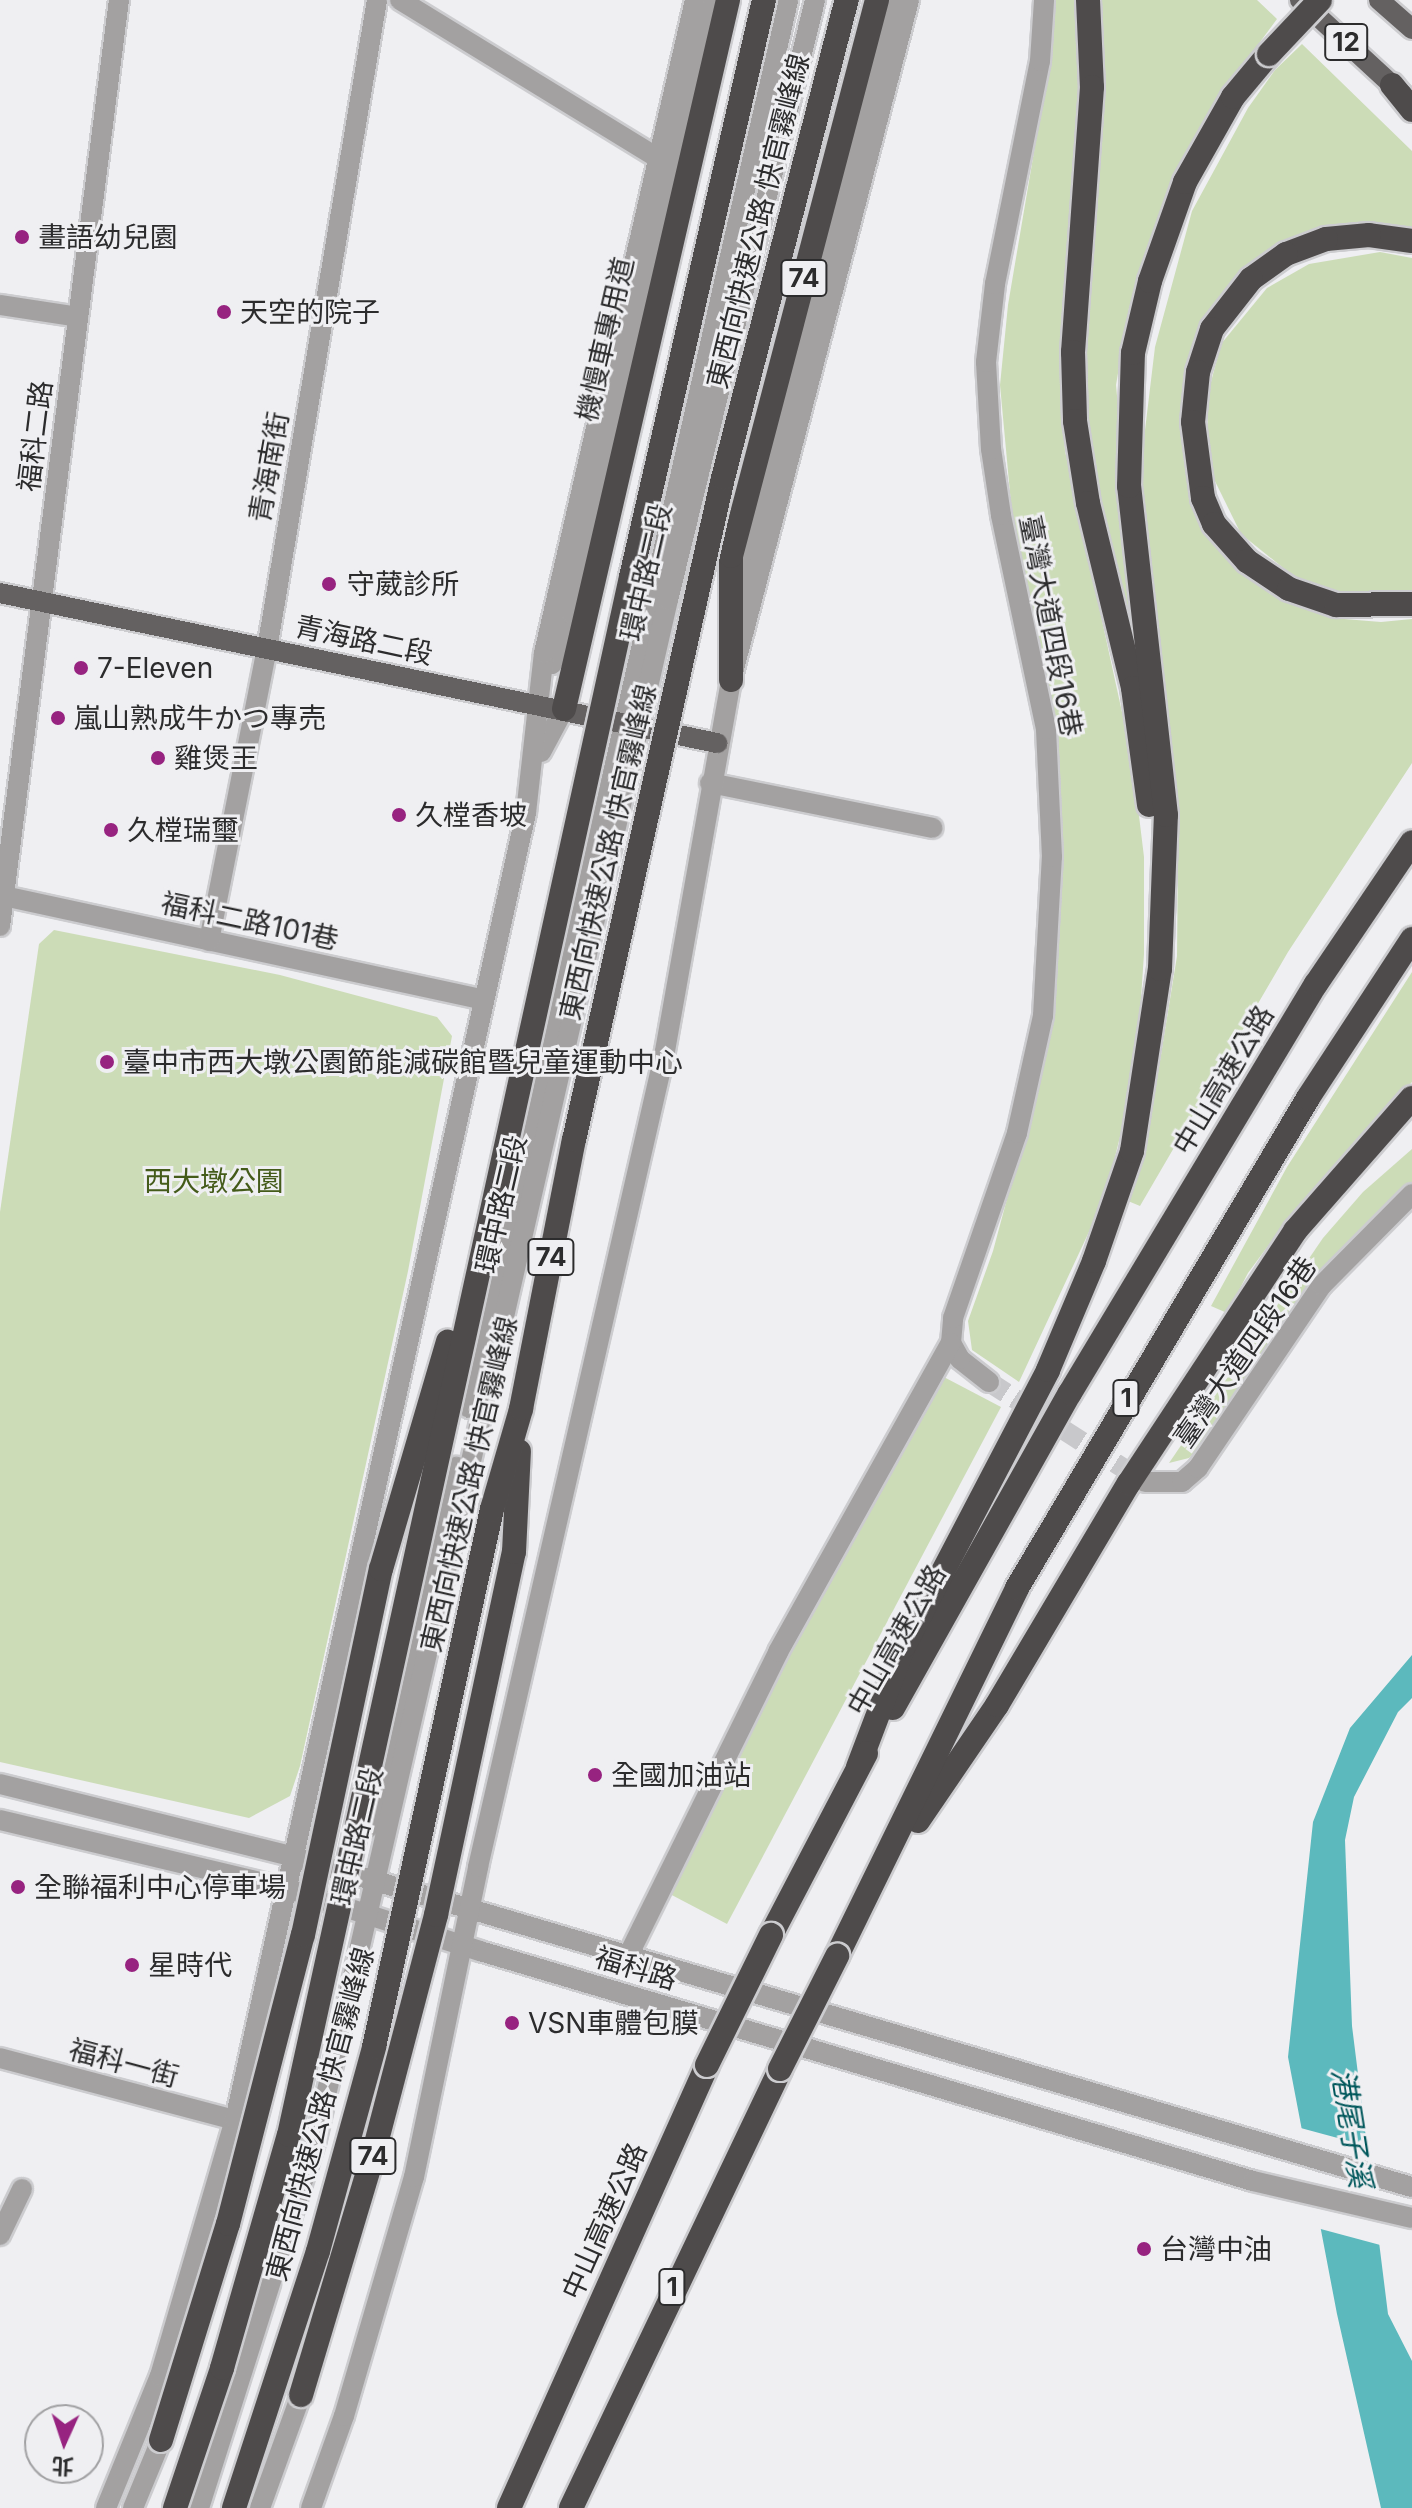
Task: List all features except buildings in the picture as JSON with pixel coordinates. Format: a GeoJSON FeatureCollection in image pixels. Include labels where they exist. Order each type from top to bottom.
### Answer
{"type":"FeatureCollection","features":[{"type":"Feature","properties":{"kind":"highway"},"geometry":{"type":"LineString","coordinates":[[549,700],[615,459],[728,0]]}},
{"type":"Feature","properties":{"kind":"highway","name":"東西向快速公路 快官霧峰線"},"geometry":{"type":"LineString","coordinates":[[176,2508],[222,2368],[289,2135],[487,1226],[764,0]]}},
{"type":"Feature","properties":{"kind":"highway","name":"東西向快速公路 快官霧峰線"},"geometry":{"type":"LineString","coordinates":[[234,2508],[346,2156],[492,1509],[521,1409],[574,1140],[723,478],[847,0]]}},
{"type":"Feature","properties":{"kind":"highway","name":"74"},"geometry":{"type":"LineString","coordinates":[[731,680],[738,553],[877,0]]}},
{"type":"Feature","properties":{"kind":"highway"},"geometry":{"type":"LineString","coordinates":[[1088,0],[1092,87],[1073,352],[1075,421],[1088,503],[1133,688],[1165,914]]}},
{"type":"Feature","properties":{"kind":"highway"},"geometry":{"type":"LineString","coordinates":[[858,1767],[904,1646],[1048,1370],[1116,1202],[1150,1061],[1165,914],[1164,800],[1129,486],[1133,353],[1150,281],[1185,182],[1233,97],[1320,0]]}},
{"type":"Feature","properties":{"kind":"highway"},"geometry":{"type":"LineString","coordinates":[[1392,85],[1412,110]]}},
{"type":"Feature","properties":{"kind":"highway"},"geometry":{"type":"LineString","coordinates":[[1412,241],[1369,235],[1326,239],[1286,254],[1251,279],[1212,329],[1198,372],[1193,422],[1203,498],[1214,524],[1247,561],[1289,589],[1324,602],[1361,608],[1412,604]]}},
{"type":"Feature","properties":{"kind":"highway","name":"中山高速公路"},"geometry":{"type":"LineString","coordinates":[[509,2508],[707,2065],[858,1767],[1070,1393],[1316,984],[1412,842]]}},
{"type":"Feature","properties":{"kind":"highway","name":"1"},"geometry":{"type":"LineString","coordinates":[[571,2508],[780,2069],[878,1879],[962,1697],[1033,1561],[1308,1098],[1412,939]]}},
{"type":"Feature","properties":{"kind":"highway"},"geometry":{"type":"LineString","coordinates":[[878,1879],[997,1705],[1129,1483],[1295,1231],[1366,1156],[1412,1098]]}},
{"type":"Feature","properties":{"kind":"highway"},"geometry":{"type":"LineString","coordinates":[[1366,1156],[1412,1122]]}},
{"type":"Feature","properties":{"kind":"highway","name":"74"},"geometry":{"type":"LineString","coordinates":[[161,2440],[228,2224],[303,1935],[381,1569],[434,1383],[487,1226]]}},
{"type":"Feature","properties":{"kind":"highway","name":"74"},"geometry":{"type":"LineString","coordinates":[[301,2395],[372,2159],[436,1915],[514,1552],[521,1409]]}},
{"type":"Feature","properties":{"kind":"main road","name":"12"},"geometry":{"type":"LineString","coordinates":[[1300,0],[1412,102]]}},
{"type":"Feature","properties":{"kind":"main road","name":"12"},"geometry":{"type":"LineString","coordinates":[[1379,0],[1412,29]]}},
{"type":"Feature","properties":{"kind":"main road","name":"青海路二段"},"geometry":{"type":"LineString","coordinates":[[0,593],[267,649],[549,700],[717,743]]}},
{"type":"Feature","properties":{"kind":"street","name":"福科二路"},"geometry":{"type":"LineString","coordinates":[[0,926],[6,842],[42,601],[119,0]]}},
{"type":"Feature","properties":{"kind":"street","name":"青海南街"},"geometry":{"type":"LineString","coordinates":[[209,941],[267,649],[377,0]]}},
{"type":"Feature","properties":{"kind":"street"},"geometry":{"type":"LineString","coordinates":[[400,0],[655,156]]}},
{"type":"Feature","properties":{"kind":"street"},"geometry":{"type":"LineString","coordinates":[[549,700],[544,653],[655,156],[695,0]]}},
{"type":"Feature","properties":{"kind":"street","name":"機慢車專用道"},"geometry":{"type":"LineString","coordinates":[[615,459],[711,0]]}},
{"type":"Feature","properties":{"kind":"street","name":"環中路二段"},"geometry":{"type":"LineString","coordinates":[[199,2508],[316,2139],[365,1880],[630,723],[788,0]]}},
{"type":"Feature","properties":{"kind":"street","name":"環中路二段"},"geometry":{"type":"LineString","coordinates":[[630,723],[815,0]]}},
{"type":"Feature","properties":{"kind":"street"},"geometry":{"type":"LineString","coordinates":[[738,553],[891,0]]}},
{"type":"Feature","properties":{"kind":"street"},"geometry":{"type":"LineString","coordinates":[[311,2508],[344,2416],[414,2177],[469,1912],[665,1051],[717,743],[731,680],[909,0]]}},
{"type":"Feature","properties":{"kind":"street","name":"臺灣大道四段16巷"},"geometry":{"type":"LineString","coordinates":[[628,1956],[778,1652],[951,1343],[953,1318],[1017,1133],[1043,1016],[1052,857],[1046,729],[1001,515],[986,362],[995,284],[1040,61],[1044,0]]}},
{"type":"Feature","properties":{"kind":"street"},"geometry":{"type":"LineString","coordinates":[[0,305],[78,317]]}},
{"type":"Feature","properties":{"kind":"street","name":"環中路二段"},"geometry":{"type":"LineString","coordinates":[[106,2508],[160,2376],[235,2120],[549,700]]}},
{"type":"Feature","properties":{"kind":"street"},"geometry":{"type":"LineString","coordinates":[[710,783],[933,828]]}},
{"type":"Feature","properties":{"kind":"street","name":"福科二路101巷"},"geometry":{"type":"LineString","coordinates":[[4,896],[484,1000]]}},
{"type":"Feature","properties":{"kind":"street","name":"臺灣大道四段16巷"},"geometry":{"type":"LineString","coordinates":[[1145,1482],[1182,1482],[1198,1468],[1322,1285],[1412,1194]]}},
{"type":"Feature","properties":{"kind":"street"},"geometry":{"type":"LineString","coordinates":[[951,1343],[960,1359],[989,1382]]}},
{"type":"Feature","properties":{"kind":"street","name":"福科路"},"geometry":{"type":"LineString","coordinates":[[0,1784],[294,1857],[469,1912],[1412,2187]]}},
{"type":"Feature","properties":{"kind":"street","name":"福科路"},"geometry":{"type":"LineString","coordinates":[[0,1820],[286,1888],[463,1946],[1253,2181],[1412,2218]]}},
{"type":"Feature","properties":{"kind":"street","name":"環中路二段"},"geometry":{"type":"LineString","coordinates":[[176,2508],[247,2303],[359,1912]]}},
{"type":"Feature","properties":{"kind":"street","name":"福科一街"},"geometry":{"type":"LineString","coordinates":[[0,2058],[235,2120]]}},
{"type":"Feature","properties":{"kind":"street"},"geometry":{"type":"LineString","coordinates":[[0,2235],[22,2189]]}},
{"type":"Feature","properties":{"kind":"street"},"geometry":{"type":"LineString","coordinates":[[260,2508],[301,2395]]}},
{"type":"Feature","properties":{"kind":"street"},"geometry":{"type":"LineString","coordinates":[[133,2508],[161,2440]]}},
{"type":"Feature","properties":{"kind":"green space"},"geometry":{"type":"Polygon","coordinates":[[[1051,0],[1077,0],[1083,69],[1061,392],[1065,451],[1132,758],[1144,857],[1144,954],[1136,1072],[1114,1161],[1094,1221],[1019,1382],[972,1350],[968,1321],[993,1251],[1047,1050],[1058,964],[1059,752],[1013,525],[1000,385],[1008,305],[1046,81],[1051,0]]]}},
{"type":"Feature","properties":{"kind":"green space"},"geometry":{"type":"Polygon","coordinates":[[[1096,0],[1257,0],[1277,19],[1208,113],[1177,177],[1129,308],[1116,385],[1138,625],[1126,627],[1095,503],[1082,393],[1087,281],[1101,146],[1096,0]]]}},
{"type":"Feature","properties":{"kind":"green space"},"geometry":{"type":"Polygon","coordinates":[[[1302,44],[1412,151],[1412,230],[1360,223],[1334,225],[1275,248],[1247,267],[1216,309],[1184,446],[1187,474],[1192,500],[1217,548],[1270,594],[1332,618],[1381,622],[1412,619],[1412,763],[1288,952],[1140,1206],[1128,1201],[1149,1129],[1177,956],[1178,852],[1144,535],[1142,455],[1155,347],[1192,211],[1248,108],[1275,70],[1302,44]]]}},
{"type":"Feature","properties":{"kind":"green space"},"geometry":{"type":"Polygon","coordinates":[[[1380,252],[1412,258],[1412,594],[1343,595],[1297,579],[1241,534],[1209,469],[1207,397],[1221,344],[1267,288],[1309,264],[1380,252]]]}},
{"type":"Feature","properties":{"kind":"green space","name":"西大墩公園"},"geometry":{"type":"Polygon","coordinates":[[[54,930],[280,975],[437,1017],[452,1036],[408,1271],[300,1766],[290,1796],[249,1818],[0,1762],[0,1212],[39,944],[54,930]]]}},
{"type":"Feature","properties":{"kind":"green space"},"geometry":{"type":"Polygon","coordinates":[[[1412,972],[1412,1082],[1296,1208],[1248,1273],[1227,1313],[1211,1306],[1287,1167],[1412,972]]]}},
{"type":"Feature","properties":{"kind":"green space"},"geometry":{"type":"Polygon","coordinates":[[[1412,1149],[1412,1186],[1214,1434],[1189,1458],[1169,1463],[1323,1238],[1363,1192],[1412,1149]]]}},
{"type":"Feature","properties":{"kind":"green space"},"geometry":{"type":"Polygon","coordinates":[[[940,1375],[1001,1407],[727,1924],[666,1892],[786,1649],[940,1375]]]}},
{"type":"Feature","properties":{"kind":"water","name":"港尾子溪"},"geometry":{"type":"Polygon","coordinates":[[[1412,1655],[1412,1698],[1398,1712],[1354,1797],[1345,1840],[1352,2026],[1388,2314],[1412,2361],[1412,2508],[1381,2508],[1337,2314],[1288,2057],[1313,1822],[1350,1728],[1412,1655]]]}},
{"type":"Feature","properties":{"kind":"pier"},"geometry":{"type":"Polygon","coordinates":[[[1297,2127],[1371,2147],[1384,2246],[1317,2228],[1297,2127]]]}},
{"type":"Feature","properties":{"kind":"tunnel"},"geometry":{"type":"LineString","coordinates":[[989,1382],[1145,1482]]}},
{"type":"Feature","properties":{"kind":"place","name":"畫語幼兒園"},"geometry":{"type":"Point","coordinates":[22,237]}},
{"type":"Feature","properties":{"kind":"place","name":"天空的院子"},"geometry":{"type":"Point","coordinates":[224,312]}},
{"type":"Feature","properties":{"kind":"place","name":"守葳診所"},"geometry":{"type":"Point","coordinates":[329,584]}},
{"type":"Feature","properties":{"kind":"place","name":"7-Eleven"},"geometry":{"type":"Point","coordinates":[81,668]}},
{"type":"Feature","properties":{"kind":"place","name":"嵐山熟成牛かつ專売"},"geometry":{"type":"Point","coordinates":[58,718]}},
{"type":"Feature","properties":{"kind":"place","name":"雞煲王"},"geometry":{"type":"Point","coordinates":[158,758]}},
{"type":"Feature","properties":{"kind":"place","name":"久樘香坡"},"geometry":{"type":"Point","coordinates":[399,815]}},
{"type":"Feature","properties":{"kind":"place","name":"久樘瑞璽"},"geometry":{"type":"Point","coordinates":[111,830]}},
{"type":"Feature","properties":{"kind":"place","name":"臺中市西大墩公園節能減碳館暨兒童運動中心"},"geometry":{"type":"Point","coordinates":[107,1062]}},
{"type":"Feature","properties":{"kind":"place","name":"全國加油站"},"geometry":{"type":"Point","coordinates":[595,1775]}},
{"type":"Feature","properties":{"kind":"place","name":"全聯福利中心停車場"},"geometry":{"type":"Point","coordinates":[18,1887]}},
{"type":"Feature","properties":{"kind":"place","name":"星時代"},"geometry":{"type":"Point","coordinates":[132,1965]}},
{"type":"Feature","properties":{"kind":"place","name":"VSN車體包膜"},"geometry":{"type":"Point","coordinates":[512,2023]}},
{"type":"Feature","properties":{"kind":"place","name":"台灣中油"},"geometry":{"type":"Point","coordinates":[1144,2249]}}]}
